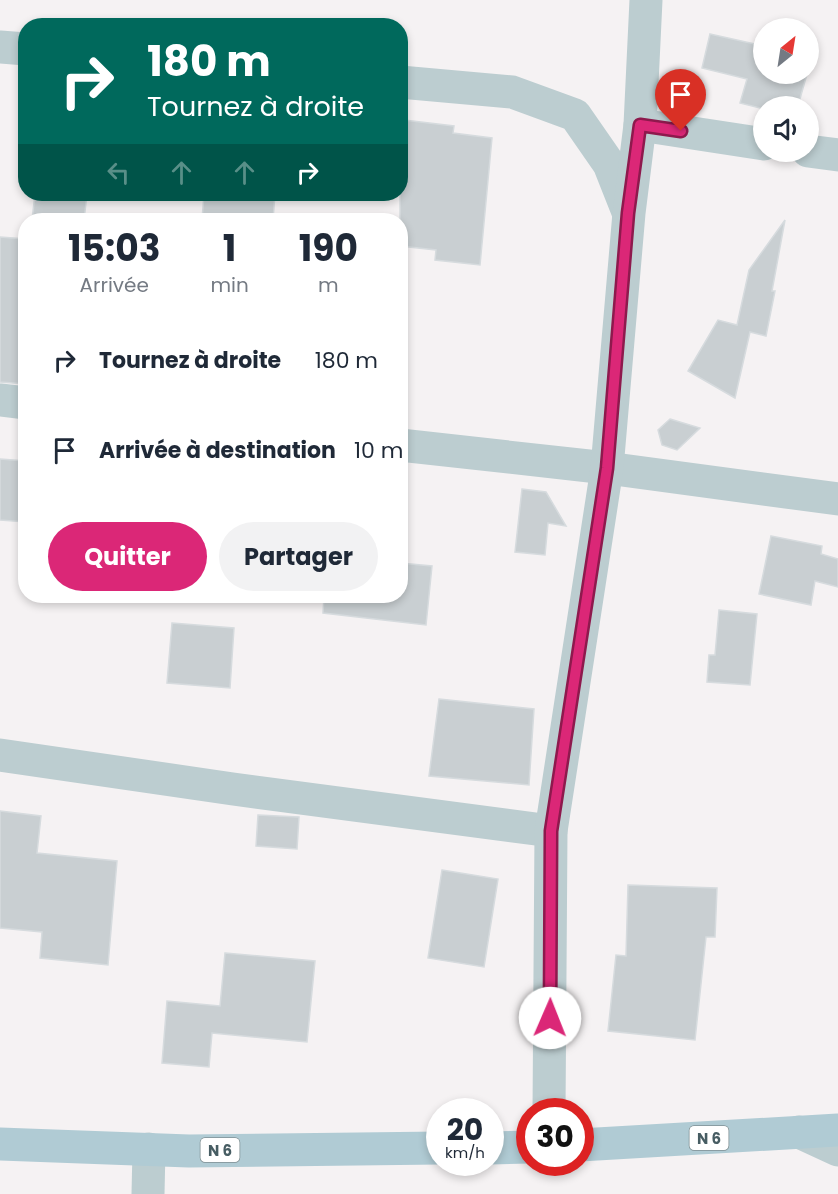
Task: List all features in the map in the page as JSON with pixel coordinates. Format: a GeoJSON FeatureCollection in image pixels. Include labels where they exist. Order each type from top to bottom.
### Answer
{"type":"FeatureCollection","features":[{"type":"Feature","properties":{"kind":"main road","name":"N 6"},"geometry":{"type":"LineString","coordinates":[[594,1144],[838,1130]]}},
{"type":"Feature","properties":{"kind":"main road","name":"N 6"},"geometry":{"type":"LineString","coordinates":[[0,1144],[149,1149],[426,1148]]}},
{"type":"Feature","properties":{"kind":"street"},"geometry":{"type":"LineString","coordinates":[[549,1098],[551,831],[607,468],[628,213],[640,125],[646,0]]}},
{"type":"Feature","properties":{"kind":"street"},"geometry":{"type":"LineString","coordinates":[[0,47],[18,48]]}},
{"type":"Feature","properties":{"kind":"street"},"geometry":{"type":"LineString","coordinates":[[408,83],[512,92],[575,115],[609,164],[628,213]]}},
{"type":"Feature","properties":{"kind":"street"},"geometry":{"type":"LineString","coordinates":[[640,125],[753,142]]}},
{"type":"Feature","properties":{"kind":"street"},"geometry":{"type":"LineString","coordinates":[[819,152],[838,155]]}},
{"type":"Feature","properties":{"kind":"street"},"geometry":{"type":"LineString","coordinates":[[0,400],[18,402]]}},
{"type":"Feature","properties":{"kind":"street"},"geometry":{"type":"LineString","coordinates":[[408,446],[607,468],[838,499]]}},
{"type":"Feature","properties":{"kind":"street"},"geometry":{"type":"LineString","coordinates":[[0,755],[233,789],[551,831]]}},
{"type":"Feature","properties":{"kind":"street"},"geometry":{"type":"LineString","coordinates":[[799,1132],[838,1150]]}},
{"type":"Feature","properties":{"kind":"street"},"geometry":{"type":"LineString","coordinates":[[148,1194],[149,1149]]}},
{"type":"Feature","properties":{"kind":"building"},"geometry":{"type":"Polygon","coordinates":[[[710,34],[753,44],[753,84],[804,84],[801,96],[753,96],[753,106],[740,103],[747,79],[702,68],[710,34]]]}},
{"type":"Feature","properties":{"kind":"building"},"geometry":{"type":"Polygon","coordinates":[[[408,120],[454,126],[453,133],[492,138],[480,265],[435,260],[436,250],[408,247],[408,213],[400,213],[400,201],[408,201],[408,120]]]}},
{"type":"Feature","properties":{"kind":"building"},"geometry":{"type":"Polygon","coordinates":[[[34,201],[86,201],[85,213],[33,213],[34,201]]]}},
{"type":"Feature","properties":{"kind":"building"},"geometry":{"type":"Polygon","coordinates":[[[203,201],[274,201],[274,213],[203,213],[203,201]]]}},
{"type":"Feature","properties":{"kind":"building"},"geometry":{"type":"Polygon","coordinates":[[[785,220],[766,336],[750,332],[735,398],[688,371],[718,320],[737,325],[749,270],[785,220]]]}},
{"type":"Feature","properties":{"kind":"building"},"geometry":{"type":"Polygon","coordinates":[[[0,237],[18,238],[18,383],[0,382],[0,237]]]}},
{"type":"Feature","properties":{"kind":"building"},"geometry":{"type":"Polygon","coordinates":[[[670,419],[700,428],[677,450],[662,445],[658,430],[670,419]]]}},
{"type":"Feature","properties":{"kind":"building"},"geometry":{"type":"Polygon","coordinates":[[[0,459],[18,460],[18,521],[0,520],[0,459]]]}},
{"type":"Feature","properties":{"kind":"building"},"geometry":{"type":"Polygon","coordinates":[[[522,489],[546,492],[566,526],[548,523],[545,555],[515,552],[522,489]]]}},
{"type":"Feature","properties":{"kind":"building"},"geometry":{"type":"Polygon","coordinates":[[[771,536],[822,546],[821,554],[838,559],[838,587],[815,581],[811,605],[759,594],[771,536]]]}},
{"type":"Feature","properties":{"kind":"building"},"geometry":{"type":"Polygon","coordinates":[[[408,564],[432,566],[426,625],[323,613],[324,603],[408,603],[408,564]]]}},
{"type":"Feature","properties":{"kind":"building"},"geometry":{"type":"Polygon","coordinates":[[[719,610],[757,614],[750,685],[707,682],[709,655],[715,655],[719,610]]]}},
{"type":"Feature","properties":{"kind":"building"},"geometry":{"type":"Polygon","coordinates":[[[172,623],[234,628],[230,688],[167,683],[172,623]]]}},
{"type":"Feature","properties":{"kind":"building"},"geometry":{"type":"Polygon","coordinates":[[[439,699],[534,709],[529,785],[429,776],[439,699]]]}},
{"type":"Feature","properties":{"kind":"building"},"geometry":{"type":"Polygon","coordinates":[[[0,811],[41,816],[37,853],[117,861],[108,965],[40,958],[42,932],[0,928],[0,811]]]}},
{"type":"Feature","properties":{"kind":"building"},"geometry":{"type":"Polygon","coordinates":[[[258,815],[299,817],[297,849],[256,846],[258,815]]]}},
{"type":"Feature","properties":{"kind":"building"},"geometry":{"type":"Polygon","coordinates":[[[442,870],[498,879],[484,967],[428,958],[442,870]]]}},
{"type":"Feature","properties":{"kind":"building"},"geometry":{"type":"Polygon","coordinates":[[[628,885],[717,888],[715,937],[706,937],[695,1040],[608,1031],[616,955],[626,956],[628,885]]]}},
{"type":"Feature","properties":{"kind":"building"},"geometry":{"type":"Polygon","coordinates":[[[225,953],[315,961],[307,1042],[212,1033],[209,1067],[162,1063],[167,1001],[220,1006],[225,953]]]}},
{"type":"Feature","properties":{"kind":"route"},"geometry":{"type":"LineString","coordinates":[[550,1018],[551,831],[607,468],[628,213],[640,125],[681,131]]}}]}
